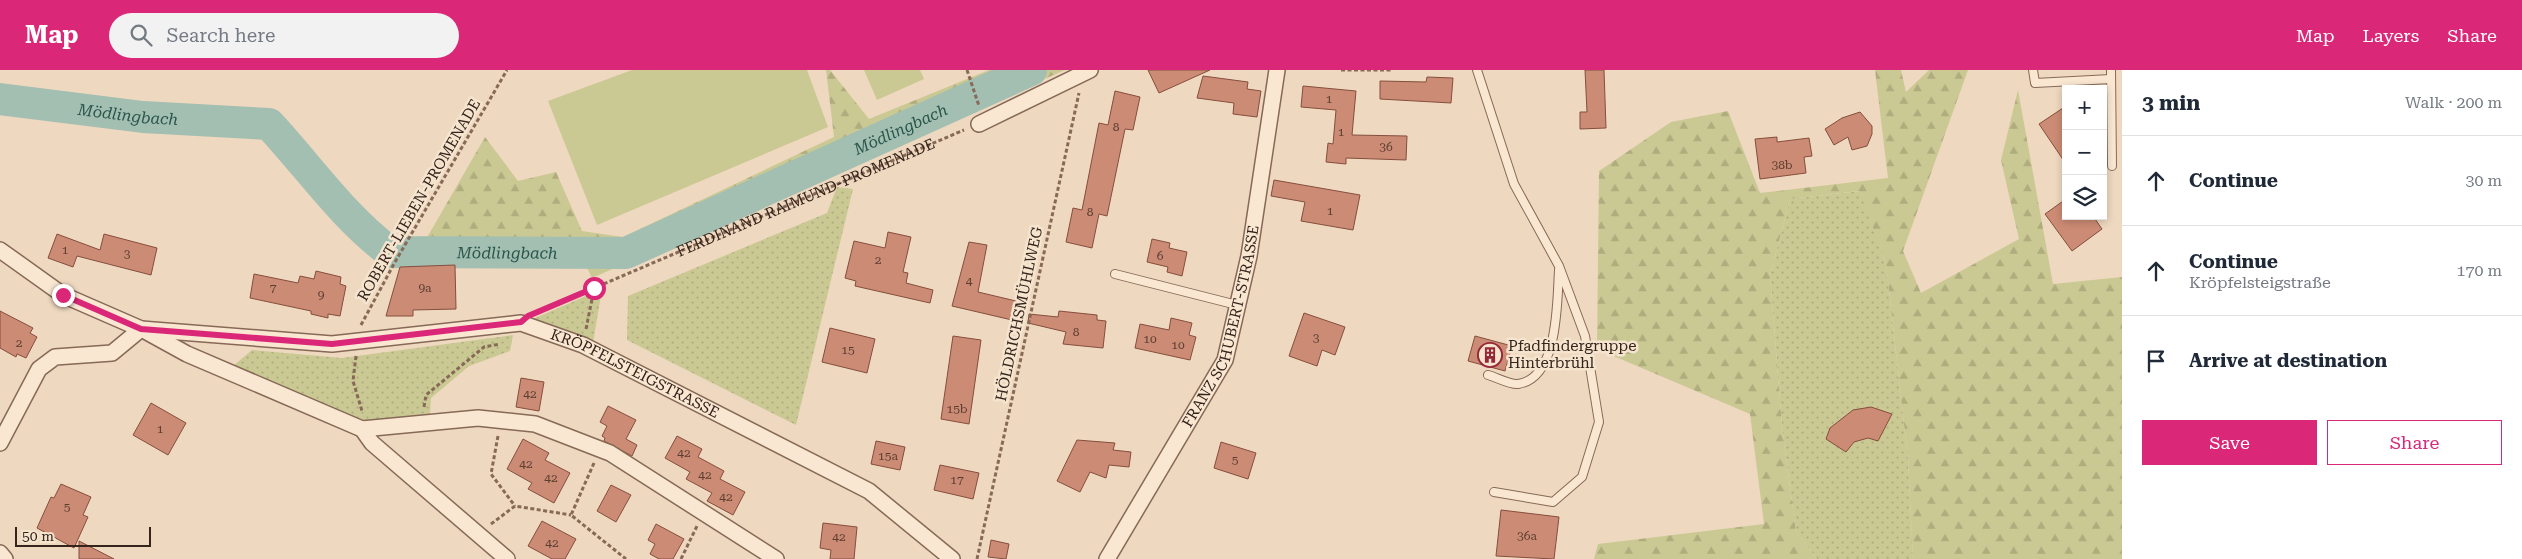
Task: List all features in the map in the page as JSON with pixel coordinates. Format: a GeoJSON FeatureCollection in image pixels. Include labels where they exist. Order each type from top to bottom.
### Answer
{"type":"FeatureCollection","features":[{"type":"Feature","properties":{"kind":"street","name":"FRANZ SCHUBERT-STRASSE"},"geometry":{"type":"LineString","coordinates":[[1107,559],[1225,360],[1249,256],[1277,70]]}},
{"type":"Feature","properties":{"kind":"street"},"geometry":{"type":"LineString","coordinates":[[978,124],[1087,72]]}},
{"type":"Feature","properties":{"kind":"street","name":"KRÖPFELSTEIGSTRASSE"},"geometry":{"type":"LineString","coordinates":[[1,254],[63,295],[141,329],[332,344],[354,349],[521,322],[583,345],[869,491],[952,559]]}},
{"type":"Feature","properties":{"kind":"street"},"geometry":{"type":"LineString","coordinates":[[0,443],[39,369],[55,357],[112,353],[141,329],[187,354],[362,429],[478,418],[535,424],[610,453],[776,559]]}},
{"type":"Feature","properties":{"kind":"street"},"geometry":{"type":"LineString","coordinates":[[362,429],[372,443],[507,559]]}},
{"type":"Feature","properties":{"kind":"street"},"geometry":{"type":"LineString","coordinates":[[0,553],[5,559]]}},
{"type":"Feature","properties":{"kind":"lane"},"geometry":{"type":"LineString","coordinates":[[1477,70],[1514,184],[1559,266],[1585,336],[1599,422],[1582,477],[1553,502],[1494,492]]}},
{"type":"Feature","properties":{"kind":"lane"},"geometry":{"type":"LineString","coordinates":[[2034,70],[2035,83],[2111,79]]}},
{"type":"Feature","properties":{"kind":"lane"},"geometry":{"type":"LineString","coordinates":[[2111,70],[2112,166]]}},
{"type":"Feature","properties":{"kind":"lane"},"geometry":{"type":"LineString","coordinates":[[1488,375],[1517,384],[1535,377],[1547,358],[1556,325],[1559,266]]}},
{"type":"Feature","properties":{"kind":"lane"},"geometry":{"type":"LineString","coordinates":[[1115,274],[1237,305]]}},
{"type":"Feature","properties":{"kind":"path","name":"ROBERT-LIEBEN-PROMENADE"},"geometry":{"type":"LineString","coordinates":[[354,349],[395,262],[507,70]]}},
{"type":"Feature","properties":{"kind":"path"},"geometry":{"type":"LineString","coordinates":[[967,70],[978,103]]}},
{"type":"Feature","properties":{"kind":"path"},"geometry":{"type":"LineString","coordinates":[[1342,70],[1392,70]]}},
{"type":"Feature","properties":{"kind":"path","name":"HÖLDRICHSMÜHLWEG"},"geometry":{"type":"LineString","coordinates":[[977,559],[1087,72]]}},
{"type":"Feature","properties":{"kind":"path","name":"FERDINAND RAIMUND-PROMENADE"},"geometry":{"type":"LineString","coordinates":[[521,322],[528,316],[978,124]]}},
{"type":"Feature","properties":{"kind":"path"},"geometry":{"type":"LineString","coordinates":[[583,345],[594,288]]}},
{"type":"Feature","properties":{"kind":"path"},"geometry":{"type":"LineString","coordinates":[[421,423],[426,395],[484,347],[507,342]]}},
{"type":"Feature","properties":{"kind":"path"},"geometry":{"type":"LineString","coordinates":[[354,349],[353,381],[363,413],[362,429]]}},
{"type":"Feature","properties":{"kind":"path"},"geometry":{"type":"LineString","coordinates":[[501,420],[491,474],[516,506],[571,515],[626,559]]}},
{"type":"Feature","properties":{"kind":"path"},"geometry":{"type":"LineString","coordinates":[[571,515],[600,449]]}},
{"type":"Feature","properties":{"kind":"path"},"geometry":{"type":"LineString","coordinates":[[481,537],[494,521],[516,506]]}},
{"type":"Feature","properties":{"kind":"path"},"geometry":{"type":"LineString","coordinates":[[681,559],[704,512]]}},
{"type":"Feature","properties":{"kind":"green space"},"geometry":{"type":"Polygon","coordinates":[[[632,70],[807,70],[828,127],[597,225],[548,101],[632,70]]]}},
{"type":"Feature","properties":{"kind":"green space"},"geometry":{"type":"Polygon","coordinates":[[[826,70],[830,70],[869,119],[989,70],[1065,70],[592,278],[575,243],[425,241],[485,137],[518,181],[556,172],[582,231],[623,237],[834,137],[826,70]]]}},
{"type":"Feature","properties":{"kind":"green space"},"geometry":{"type":"Polygon","coordinates":[[[864,70],[920,70],[924,79],[877,100],[864,70]]]}},
{"type":"Feature","properties":{"kind":"green space"},"geometry":{"type":"Polygon","coordinates":[[[1875,70],[1901,70],[1906,92],[1929,70],[1968,70],[1903,251],[1921,293],[2019,239],[2001,160],[2018,90],[2053,284],[2122,277],[2122,559],[1913,559],[1908,459],[1886,264],[1860,191],[1790,199],[1770,275],[1782,427],[1796,532],[1817,559],[1594,559],[1598,544],[1764,524],[1750,414],[1597,349],[1599,171],[1671,122],[1728,111],[1760,193],[1888,178],[1875,70]]]}},
{"type":"Feature","properties":{"kind":"green space"},"geometry":{"type":"Polygon","coordinates":[[[837,187],[853,189],[796,425],[627,340],[628,296],[827,213],[837,187]]]}},
{"type":"Feature","properties":{"kind":"green space"},"geometry":{"type":"Polygon","coordinates":[[[1861,191],[1886,264],[1908,459],[1913,559],[1817,559],[1796,532],[1782,427],[1770,275],[1790,199],[1861,191]]]}},
{"type":"Feature","properties":{"kind":"green space"},"geometry":{"type":"Polygon","coordinates":[[[602,289],[593,343],[533,319],[602,289]]]}},
{"type":"Feature","properties":{"kind":"green space"},"geometry":{"type":"Polygon","coordinates":[[[513,335],[510,351],[469,366],[431,398],[430,414],[372,422],[331,410],[233,366],[252,350],[342,358],[513,335]]]}},
{"type":"Feature","properties":{"kind":"building"},"geometry":{"type":"Polygon","coordinates":[[[1148,70],[1210,70],[1159,93],[1148,70]]]}},
{"type":"Feature","properties":{"kind":"building"},"geometry":{"type":"Polygon","coordinates":[[[1585,70],[1604,70],[1606,128],[1580,129],[1580,112],[1587,112],[1585,70]]]}},
{"type":"Feature","properties":{"kind":"building"},"geometry":{"type":"Polygon","coordinates":[[[1203,76],[1248,82],[1247,89],[1261,91],[1257,117],[1233,114],[1234,103],[1197,98],[1203,76]]]}},
{"type":"Feature","properties":{"kind":"building"},"geometry":{"type":"Polygon","coordinates":[[[1427,77],[1453,78],[1451,103],[1380,99],[1380,81],[1426,82],[1427,77]]]}},
{"type":"Feature","properties":{"kind":"building"},"geometry":{"type":"Polygon","coordinates":[[[1303,86],[1356,91],[1352,135],[1407,136],[1406,160],[1346,158],[1346,164],[1326,162],[1328,143],[1333,144],[1336,110],[1301,107],[1303,86]]]}},
{"type":"Feature","properties":{"kind":"building"},"geometry":{"type":"Polygon","coordinates":[[[1115,91],[1140,97],[1133,130],[1125,129],[1107,216],[1099,214],[1092,248],[1066,242],[1073,208],[1082,210],[1099,123],[1108,125],[1115,91]]]}},
{"type":"Feature","properties":{"kind":"building"},"geometry":{"type":"Polygon","coordinates":[[[2062,109],[2062,158],[2039,124],[2062,109]]]}},
{"type":"Feature","properties":{"kind":"building"},"geometry":{"type":"Polygon","coordinates":[[[1860,112],[1872,126],[1872,134],[1867,146],[1852,150],[1848,137],[1834,145],[1825,129],[1842,118],[1860,112]]]}},
{"type":"Feature","properties":{"kind":"building"},"geometry":{"type":"Polygon","coordinates":[[[1777,137],[1777,142],[1809,138],[1812,156],[1804,157],[1806,173],[1760,179],[1755,139],[1777,137]]]}},
{"type":"Feature","properties":{"kind":"building"},"geometry":{"type":"Polygon","coordinates":[[[1274,180],[1360,195],[1353,230],[1301,221],[1305,202],[1271,196],[1274,180]]]}},
{"type":"Feature","properties":{"kind":"building"},"geometry":{"type":"Polygon","coordinates":[[[2062,202],[2062,220],[2096,220],[2102,229],[2072,251],[2045,214],[2062,202]]]}},
{"type":"Feature","properties":{"kind":"building"},"geometry":{"type":"Polygon","coordinates":[[[888,232],[911,237],[903,272],[908,273],[906,283],[933,290],[930,303],[855,286],[856,281],[845,278],[854,241],[885,248],[888,232]]]}},
{"type":"Feature","properties":{"kind":"building"},"geometry":{"type":"Polygon","coordinates":[[[57,234],[100,250],[104,234],[157,248],[151,275],[77,256],[73,267],[48,258],[57,234]]]}},
{"type":"Feature","properties":{"kind":"building"},"geometry":{"type":"Polygon","coordinates":[[[1152,239],[1170,243],[1169,248],[1187,252],[1182,276],[1167,272],[1168,267],[1147,262],[1152,239]]]}},
{"type":"Feature","properties":{"kind":"building"},"geometry":{"type":"Polygon","coordinates":[[[969,242],[987,245],[978,292],[1016,301],[1012,320],[952,306],[969,242]]]}},
{"type":"Feature","properties":{"kind":"building"},"geometry":{"type":"Polygon","coordinates":[[[455,265],[456,309],[413,310],[413,316],[386,316],[400,267],[455,265]]]}},
{"type":"Feature","properties":{"kind":"building"},"geometry":{"type":"Polygon","coordinates":[[[316,271],[341,277],[340,284],[346,286],[340,316],[328,314],[328,318],[311,314],[311,311],[250,298],[254,274],[298,283],[300,276],[314,279],[316,271]]]}},
{"type":"Feature","properties":{"kind":"building"},"geometry":{"type":"Polygon","coordinates":[[[0,311],[33,328],[30,333],[37,337],[26,358],[17,354],[16,357],[0,348],[0,311]]]}},
{"type":"Feature","properties":{"kind":"building"},"geometry":{"type":"Polygon","coordinates":[[[1059,311],[1097,315],[1097,320],[1106,321],[1103,348],[1063,344],[1066,332],[1028,323],[1029,314],[1058,317],[1059,311]]]}},
{"type":"Feature","properties":{"kind":"building"},"geometry":{"type":"Polygon","coordinates":[[[1304,313],[1345,327],[1335,355],[1322,350],[1317,366],[1289,356],[1304,313]]]}},
{"type":"Feature","properties":{"kind":"building"},"geometry":{"type":"Polygon","coordinates":[[[1171,318],[1192,323],[1189,335],[1196,337],[1190,360],[1135,348],[1140,324],[1169,330],[1171,318]]]}},
{"type":"Feature","properties":{"kind":"building"},"geometry":{"type":"Polygon","coordinates":[[[830,328],[875,339],[867,373],[822,362],[830,328]]]}},
{"type":"Feature","properties":{"kind":"building"},"geometry":{"type":"Polygon","coordinates":[[[953,336],[981,340],[969,424],[941,419],[953,336]]]}},
{"type":"Feature","properties":{"kind":"building","name":"Pfadfindergruppe Hinterbrühl"},"geometry":{"type":"Polygon","coordinates":[[[1475,336],[1512,346],[1505,371],[1468,361],[1475,336]]]}},
{"type":"Feature","properties":{"kind":"building"},"geometry":{"type":"Polygon","coordinates":[[[521,378],[544,382],[539,411],[516,407],[521,378]]]}},
{"type":"Feature","properties":{"kind":"building"},"geometry":{"type":"Polygon","coordinates":[[[151,403],[186,423],[168,455],[133,435],[151,403]]]}},
{"type":"Feature","properties":{"kind":"building"},"geometry":{"type":"Polygon","coordinates":[[[608,406],[636,420],[626,439],[637,445],[632,456],[604,441],[605,438],[602,436],[607,426],[600,422],[608,406]]]}},
{"type":"Feature","properties":{"kind":"building"},"geometry":{"type":"Polygon","coordinates":[[[1871,407],[1892,414],[1878,441],[1868,438],[1854,442],[1846,452],[1826,439],[1830,428],[1853,410],[1871,407]]]}},
{"type":"Feature","properties":{"kind":"building"},"geometry":{"type":"Polygon","coordinates":[[[677,436],[702,449],[698,457],[724,471],[720,479],[745,492],[733,515],[707,501],[712,493],[686,479],[690,472],[665,458],[677,436]]]}},
{"type":"Feature","properties":{"kind":"building"},"geometry":{"type":"Polygon","coordinates":[[[523,439],[549,453],[545,460],[570,473],[554,503],[528,489],[532,483],[507,469],[523,439]]]}},
{"type":"Feature","properties":{"kind":"building"},"geometry":{"type":"Polygon","coordinates":[[[1077,440],[1115,443],[1113,450],[1131,452],[1129,467],[1109,465],[1106,478],[1090,472],[1080,492],[1057,481],[1077,440]]]}},
{"type":"Feature","properties":{"kind":"building"},"geometry":{"type":"Polygon","coordinates":[[[876,441],[905,447],[900,470],[871,464],[876,441]]]}},
{"type":"Feature","properties":{"kind":"building"},"geometry":{"type":"Polygon","coordinates":[[[1221,442],[1256,453],[1248,479],[1214,468],[1221,442]]]}},
{"type":"Feature","properties":{"kind":"building"},"geometry":{"type":"Polygon","coordinates":[[[940,465],[979,473],[973,499],[934,490],[940,465]]]}},
{"type":"Feature","properties":{"kind":"building"},"geometry":{"type":"Polygon","coordinates":[[[61,484],[91,497],[83,515],[88,517],[74,548],[37,528],[51,497],[54,498],[61,484]]]}},
{"type":"Feature","properties":{"kind":"building"},"geometry":{"type":"Polygon","coordinates":[[[611,485],[631,495],[616,522],[597,511],[611,485]]]}},
{"type":"Feature","properties":{"kind":"building"},"geometry":{"type":"Polygon","coordinates":[[[1501,510],[1559,517],[1554,559],[1496,556],[1501,510]]]}},
{"type":"Feature","properties":{"kind":"building"},"geometry":{"type":"Polygon","coordinates":[[[542,521],[576,539],[565,559],[552,559],[528,546],[542,521]]]}},
{"type":"Feature","properties":{"kind":"building"},"geometry":{"type":"Polygon","coordinates":[[[823,523],[857,527],[854,559],[830,559],[831,550],[820,548],[823,523]]]}},
{"type":"Feature","properties":{"kind":"building"},"geometry":{"type":"Polygon","coordinates":[[[656,524],[684,539],[673,559],[659,559],[650,554],[655,544],[648,540],[656,524]]]}},
{"type":"Feature","properties":{"kind":"building"},"geometry":{"type":"Polygon","coordinates":[[[991,540],[1009,544],[1006,559],[988,557],[991,540]]]}},
{"type":"Feature","properties":{"kind":"building"},"geometry":{"type":"Polygon","coordinates":[[[79,541],[114,559],[79,559],[79,541]]]}},
{"type":"Feature","properties":{"kind":"waterway","name":"Mödlingbach"},"geometry":{"type":"LineString","coordinates":[[0,99],[143,117],[269,124],[357,223],[390,252],[626,253],[1031,70]]}},
{"type":"Feature","properties":{"kind":"place","name":"Pfadfindergruppe Hinterbrühl"},"geometry":{"type":"Point","coordinates":[1490,355]}},
{"type":"Feature","properties":{"kind":"route"},"geometry":{"type":"LineString","coordinates":[[63,295],[141,329],[332,344],[521,322],[528,316],[594,288]]}}]}
